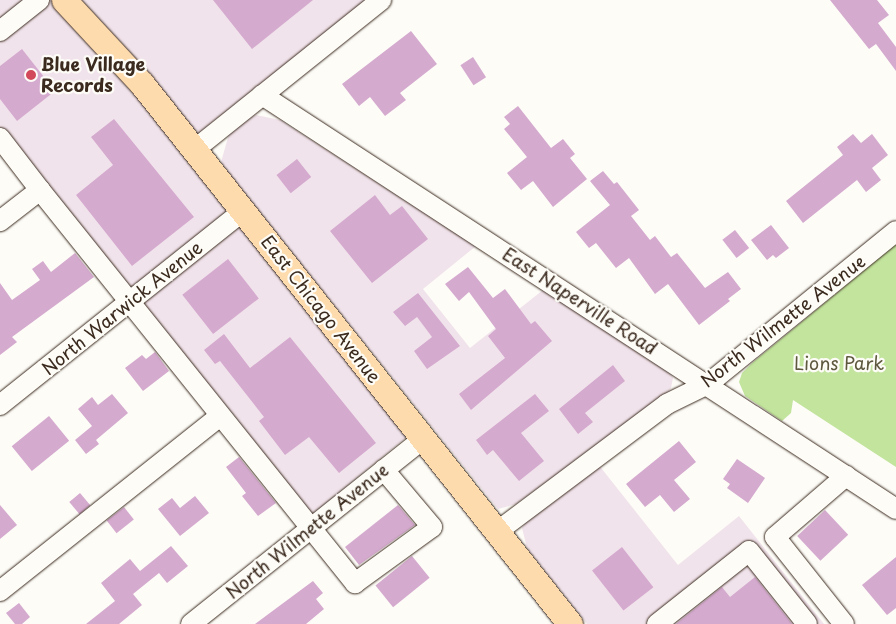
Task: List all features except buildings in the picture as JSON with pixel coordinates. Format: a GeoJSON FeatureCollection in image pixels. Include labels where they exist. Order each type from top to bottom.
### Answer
{"type":"FeatureCollection","features":[{"type":"Feature","properties":{"kind":"main road","name":"East Chicago Avenue"},"geometry":{"type":"LineString","coordinates":[[64,0],[142,84],[570,624]]}},
{"type":"Feature","properties":{"kind":"street"},"geometry":{"type":"LineString","coordinates":[[0,31],[39,0]]}},
{"type":"Feature","properties":{"kind":"street"},"geometry":{"type":"LineString","coordinates":[[194,150],[381,0]]}},
{"type":"Feature","properties":{"kind":"street","name":"East Naperville Road"},"geometry":{"type":"LineString","coordinates":[[262,96],[708,384],[896,509]]}},
{"type":"Feature","properties":{"kind":"street"},"geometry":{"type":"LineString","coordinates":[[0,138],[310,529],[355,583],[432,527],[384,470]]}},
{"type":"Feature","properties":{"kind":"street"},"geometry":{"type":"LineString","coordinates":[[0,221],[40,190]]}},
{"type":"Feature","properties":{"kind":"street","name":"North Warwick Avenue"},"geometry":{"type":"LineString","coordinates":[[0,405],[243,211]]}},
{"type":"Feature","properties":{"kind":"street","name":"North Wilmette Avenue"},"geometry":{"type":"LineString","coordinates":[[498,531],[667,404],[708,384],[896,231]]}},
{"type":"Feature","properties":{"kind":"street"},"geometry":{"type":"LineString","coordinates":[[0,592],[220,416]]}},
{"type":"Feature","properties":{"kind":"street","name":"North Wilmette Avenue"},"geometry":{"type":"LineString","coordinates":[[191,624],[424,438]]}},
{"type":"Feature","properties":{"kind":"street"},"geometry":{"type":"LineString","coordinates":[[844,624],[775,537],[846,476]]}},
{"type":"Feature","properties":{"kind":"street"},"geometry":{"type":"LineString","coordinates":[[657,624],[749,552],[807,624]]}},
{"type":"Feature","properties":{"kind":"shaded area"},"geometry":{"type":"Polygon","coordinates":[[[0,0],[52,0],[137,92],[409,435],[309,517],[0,128],[0,0]]]}},
{"type":"Feature","properties":{"kind":"shaded area"},"geometry":{"type":"Polygon","coordinates":[[[79,0],[367,0],[198,134],[142,67],[79,0]]]}},
{"type":"Feature","properties":{"kind":"shaded area"},"geometry":{"type":"Polygon","coordinates":[[[256,115],[280,120],[476,246],[423,289],[470,348],[543,290],[667,368],[673,378],[671,388],[665,396],[516,504],[498,509],[221,162],[229,134],[248,118],[256,115]]]}},
{"type":"Feature","properties":{"kind":"shaded area"},"geometry":{"type":"Polygon","coordinates":[[[598,464],[678,565],[739,516],[824,624],[587,624],[527,548],[522,528],[527,520],[598,464]]]}},
{"type":"Feature","properties":{"kind":"green space","name":"Lions Park"},"geometry":{"type":"Polygon","coordinates":[[[896,244],[896,467],[793,400],[791,413],[782,421],[745,396],[739,382],[742,373],[752,363],[896,244]]]}},
{"type":"Feature","properties":{"kind":"place","name":"Blue Village Records"},"geometry":{"type":"Point","coordinates":[31,75]}}]}
